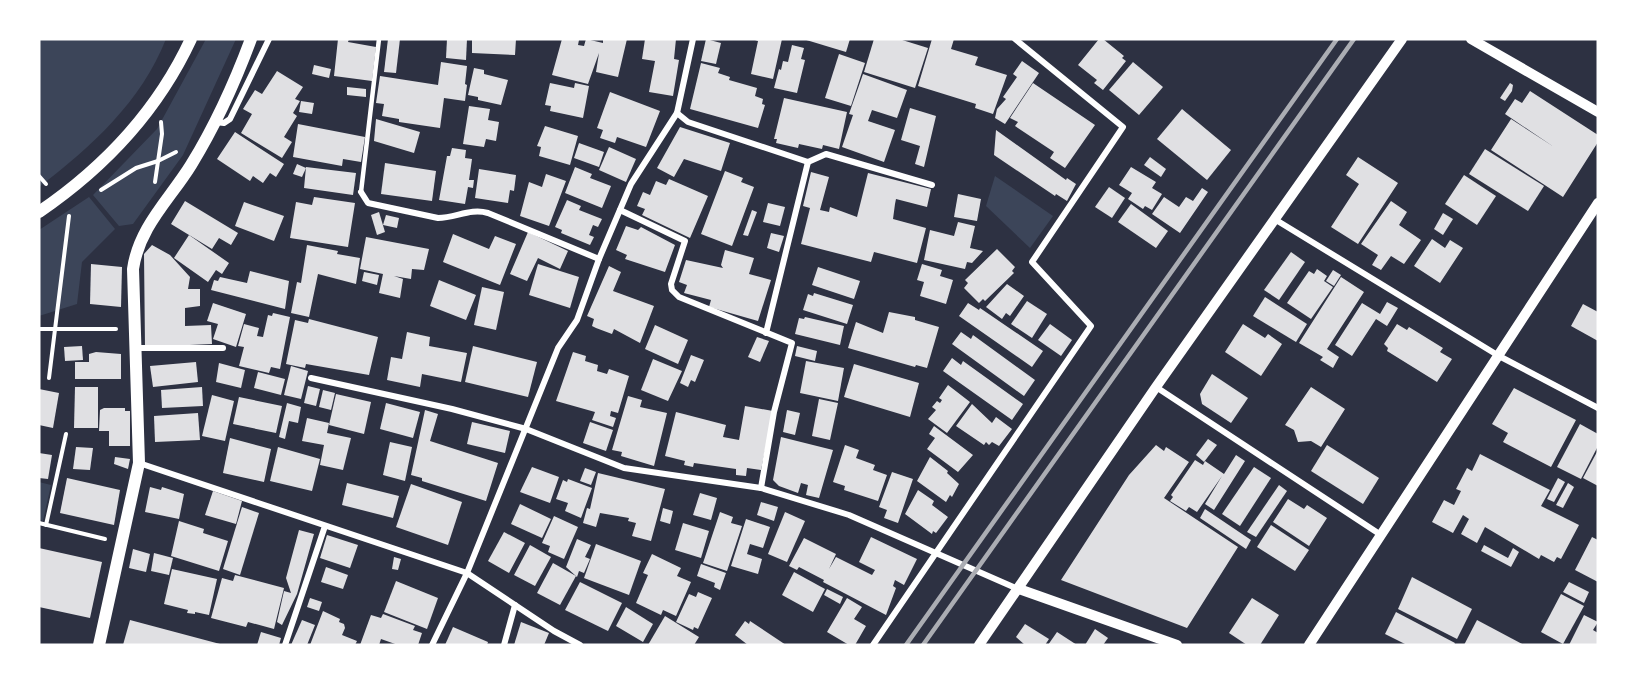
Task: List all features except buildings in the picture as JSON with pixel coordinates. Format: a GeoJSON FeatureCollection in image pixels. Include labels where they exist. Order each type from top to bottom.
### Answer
{"type":"FeatureCollection","features":[{"type":"Feature","properties":{"kind":"main road"},"geometry":{"type":"LineString","coordinates":[[39,212],[106,159],[131,134],[154,104],[191,39]]}},
{"type":"Feature","properties":{"kind":"main road"},"geometry":{"type":"LineString","coordinates":[[99,645],[139,462],[133,269],[135,251],[142,236],[215,122],[250,39]]}},
{"type":"Feature","properties":{"kind":"street"},"geometry":{"type":"LineString","coordinates":[[215,122],[224,123],[230,119],[269,39]]}},
{"type":"Feature","properties":{"kind":"street"},"geometry":{"type":"LineString","coordinates":[[432,645],[467,573],[558,348],[577,320],[598,259],[631,184],[677,113],[693,39]]}},
{"type":"Feature","properties":{"kind":"street"},"geometry":{"type":"LineString","coordinates":[[873,645],[1090,326],[1032,262],[1123,127],[1015,39]]}},
{"type":"Feature","properties":{"kind":"street"},"geometry":{"type":"LineString","coordinates":[[979,645],[1019,590],[1156,387],[1402,39]]}},
{"type":"Feature","properties":{"kind":"street"},"geometry":{"type":"LineString","coordinates":[[1471,39],[1598,112]]}},
{"type":"Feature","properties":{"kind":"street"},"geometry":{"type":"LineString","coordinates":[[677,113],[688,122],[808,162],[826,154],[932,184]]}},
{"type":"Feature","properties":{"kind":"street"},"geometry":{"type":"LineString","coordinates":[[766,333],[808,162]]}},
{"type":"Feature","properties":{"kind":"street"},"geometry":{"type":"LineString","coordinates":[[360,192],[368,203],[438,218],[449,218],[475,210],[488,213],[598,259]]}},
{"type":"Feature","properties":{"kind":"street"},"geometry":{"type":"LineString","coordinates":[[1309,645],[1598,204]]}},
{"type":"Feature","properties":{"kind":"street"},"geometry":{"type":"LineString","coordinates":[[621,210],[685,241],[671,284],[672,290],[679,297],[792,343],[774,411],[760,488]]}},
{"type":"Feature","properties":{"kind":"street"},"geometry":{"type":"LineString","coordinates":[[1276,220],[1499,356],[1598,408]]}},
{"type":"Feature","properties":{"kind":"street"},"geometry":{"type":"LineString","coordinates":[[135,348],[223,348]]}},
{"type":"Feature","properties":{"kind":"street"},"geometry":{"type":"LineString","coordinates":[[311,378],[452,409],[526,429],[624,468],[760,488],[849,515],[1019,590],[1177,645]]}},
{"type":"Feature","properties":{"kind":"street"},"geometry":{"type":"LineString","coordinates":[[1156,387],[1381,535]]}},
{"type":"Feature","properties":{"kind":"street"},"geometry":{"type":"LineString","coordinates":[[139,462],[467,573],[580,645]]}},
{"type":"Feature","properties":{"kind":"street"},"geometry":{"type":"LineString","coordinates":[[285,645],[326,526]]}},
{"type":"Feature","properties":{"kind":"street"},"geometry":{"type":"LineString","coordinates":[[504,645],[515,605]]}},
{"type":"Feature","properties":{"kind":"lane"},"geometry":{"type":"LineString","coordinates":[[360,192],[379,39]]}},
{"type":"Feature","properties":{"kind":"path"},"geometry":{"type":"LineString","coordinates":[[152,190],[156,181],[163,127],[154,104]]}},
{"type":"Feature","properties":{"kind":"path"},"geometry":{"type":"LineString","coordinates":[[67,192],[84,196],[105,188],[136,168],[159,161],[180,150],[203,144]]}},
{"type":"Feature","properties":{"kind":"path"},"geometry":{"type":"LineString","coordinates":[[39,176],[48,187]]}},
{"type":"Feature","properties":{"kind":"path"},"geometry":{"type":"LineString","coordinates":[[49,378],[57,328],[58,300],[69,216]]}},
{"type":"Feature","properties":{"kind":"path"},"geometry":{"type":"LineString","coordinates":[[39,329],[135,329]]}},
{"type":"Feature","properties":{"kind":"path"},"geometry":{"type":"LineString","coordinates":[[46,525],[66,434]]}},
{"type":"Feature","properties":{"kind":"path"},"geometry":{"type":"LineString","coordinates":[[39,523],[123,543]]}},
{"type":"Feature","properties":{"kind":"shaded area"},"geometry":{"type":"Polygon","coordinates":[[[39,39],[166,39],[156,62],[129,103],[96,139],[39,187],[39,39]]]}},
{"type":"Feature","properties":{"kind":"shaded area"},"geometry":{"type":"Polygon","coordinates":[[[206,39],[236,39],[183,155],[133,224],[119,226],[93,195],[157,129],[206,39]]]}},
{"type":"Feature","properties":{"kind":"shaded area"},"geometry":{"type":"Polygon","coordinates":[[[995,176],[1053,216],[1030,248],[986,206],[995,176]]]}},
{"type":"Feature","properties":{"kind":"shaded area"},"geometry":{"type":"Polygon","coordinates":[[[89,197],[115,229],[82,262],[77,304],[39,316],[39,230],[89,197]]]}},
{"type":"Feature","properties":{"kind":"shaded area"},"geometry":{"type":"Polygon","coordinates":[[[39,482],[51,485],[43,521],[39,519],[39,482]]]}},
{"type":"Feature","properties":{"kind":"railway"},"geometry":{"type":"LineString","coordinates":[[906,645],[1337,39]]}},
{"type":"Feature","properties":{"kind":"railway"},"geometry":{"type":"LineString","coordinates":[[923,645],[1354,39]]}}]}
